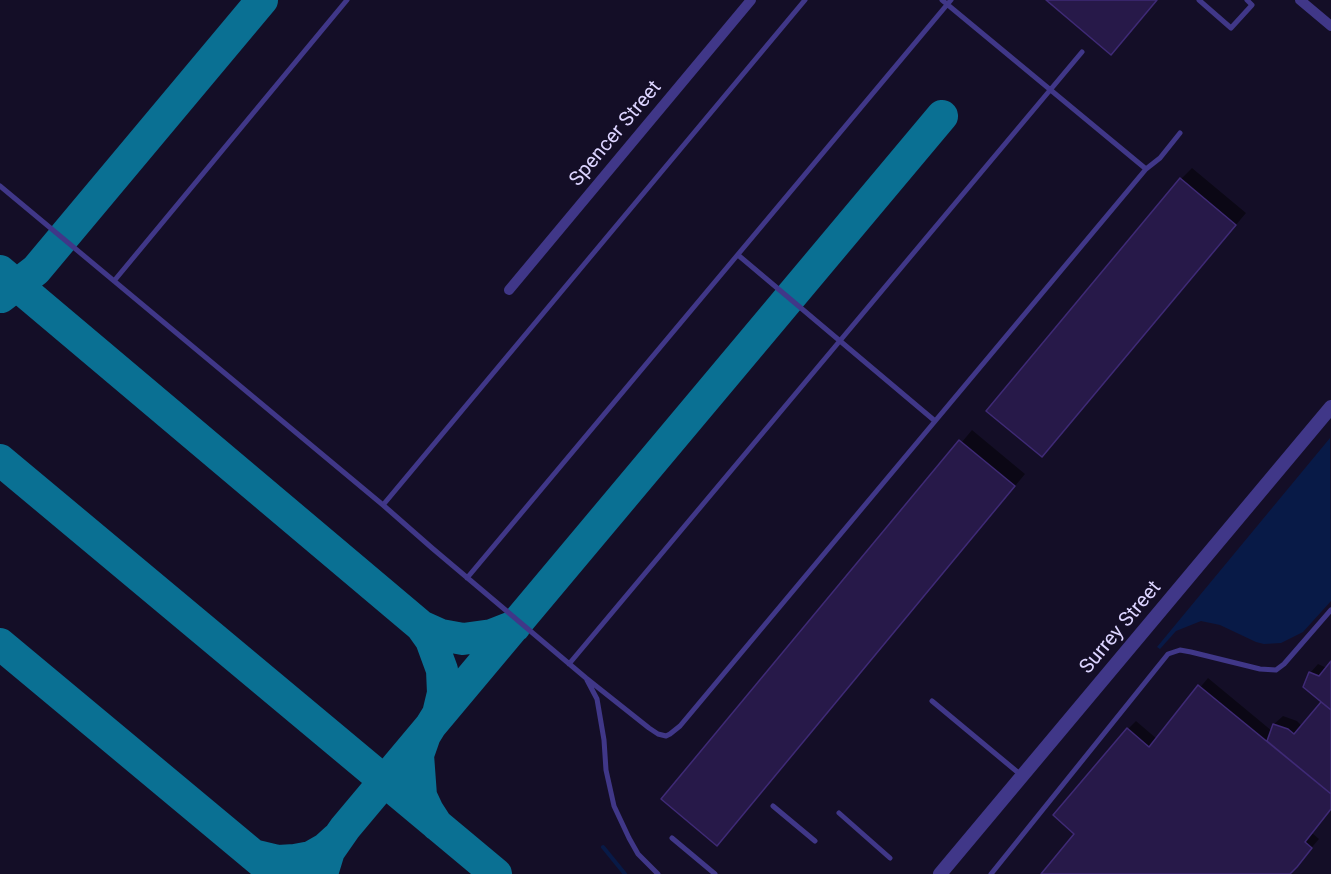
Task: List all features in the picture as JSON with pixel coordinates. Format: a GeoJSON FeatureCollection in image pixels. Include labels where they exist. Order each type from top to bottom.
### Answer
{"type":"FeatureCollection","features":[{"type":"Feature","properties":{"kind":"street","name":"Spencer Street"},"geometry":{"type":"LineString","coordinates":[[509,290],[751,0]]}},
{"type":"Feature","properties":{"kind":"street"},"geometry":{"type":"LineString","coordinates":[[1300,0],[1331,26]]}},
{"type":"Feature","properties":{"kind":"street","name":"Surrey Street"},"geometry":{"type":"LineString","coordinates":[[940,874],[1331,407]]}},
{"type":"Feature","properties":{"kind":"lane"},"geometry":{"type":"LineString","coordinates":[[114,281],[347,0]]}},
{"type":"Feature","properties":{"kind":"lane"},"geometry":{"type":"LineString","coordinates":[[383,505],[805,0]]}},
{"type":"Feature","properties":{"kind":"lane"},"geometry":{"type":"LineString","coordinates":[[1199,0],[1232,28],[1252,5],[1247,0]]}},
{"type":"Feature","properties":{"kind":"lane"},"geometry":{"type":"LineString","coordinates":[[467,578],[947,1],[1146,169]]}},
{"type":"Feature","properties":{"kind":"lane"},"geometry":{"type":"LineString","coordinates":[[569,664],[1082,52]]}},
{"type":"Feature","properties":{"kind":"lane"},"geometry":{"type":"LineString","coordinates":[[0,186],[383,505],[586,678],[649,728],[658,734],[670,734],[680,726],[1146,169],[1161,158],[1180,133]]}},
{"type":"Feature","properties":{"kind":"lane"},"geometry":{"type":"LineString","coordinates":[[738,255],[935,421]]}},
{"type":"Feature","properties":{"kind":"lane"},"geometry":{"type":"LineString","coordinates":[[991,874],[1168,654],[1180,651],[1191,652],[1260,669],[1276,670],[1284,664],[1331,610]]}},
{"type":"Feature","properties":{"kind":"lane"},"geometry":{"type":"LineString","coordinates":[[586,678],[597,699],[606,770],[615,806],[638,854],[658,874]]}},
{"type":"Feature","properties":{"kind":"lane"},"geometry":{"type":"LineString","coordinates":[[932,701],[1023,776]]}},
{"type":"Feature","properties":{"kind":"lane"},"geometry":{"type":"LineString","coordinates":[[772,806],[815,841]]}},
{"type":"Feature","properties":{"kind":"lane"},"geometry":{"type":"LineString","coordinates":[[839,813],[890,858]]}},
{"type":"Feature","properties":{"kind":"lane"},"geometry":{"type":"LineString","coordinates":[[672,838],[715,874]]}},
{"type":"Feature","properties":{"kind":"water"},"geometry":{"type":"Polygon","coordinates":[[[1330,438],[1331,601],[1303,632],[1281,643],[1256,642],[1220,625],[1201,621],[1176,631],[1160,649],[1157,647],[1330,438]]]}},
{"type":"Feature","properties":{"kind":"building"},"geometry":{"type":"Polygon","coordinates":[[[1046,0],[1157,0],[1111,55],[1046,0]]]}},
{"type":"Feature","properties":{"kind":"building"},"geometry":{"type":"Polygon","coordinates":[[[1180,178],[1236,225],[1042,457],[986,411],[1180,178]]]}},
{"type":"Feature","properties":{"kind":"building"},"geometry":{"type":"Polygon","coordinates":[[[959,440],[1015,486],[717,846],[661,799],[959,440]]]}},
{"type":"Feature","properties":{"kind":"building"},"geometry":{"type":"Polygon","coordinates":[[[1331,661],[1331,710],[1303,687],[1309,672],[1319,676],[1331,661]]]}},
{"type":"Feature","properties":{"kind":"building"},"geometry":{"type":"Polygon","coordinates":[[[1198,685],[1331,794],[1331,809],[1305,842],[1312,848],[1297,867],[1290,874],[1041,874],[1074,834],[1053,815],[1127,728],[1149,747],[1198,685]]]}},
{"type":"Feature","properties":{"kind":"building"},"geometry":{"type":"Polygon","coordinates":[[[1321,702],[1331,710],[1331,794],[1267,741],[1273,724],[1288,729],[1294,734],[1321,702]]]}},
{"type":"Feature","properties":{"kind":"waterway"},"geometry":{"type":"LineString","coordinates":[[603,847],[625,874]]}},
{"type":"Feature","properties":{"kind":"taxiway"},"geometry":{"type":"LineString","coordinates":[[1,297],[36,270],[262,0]]}},
{"type":"Feature","properties":{"kind":"taxiway"},"geometry":{"type":"LineString","coordinates":[[322,874],[329,851],[345,828],[942,116]]}},
{"type":"Feature","properties":{"kind":"taxiway"},"geometry":{"type":"LineString","coordinates":[[0,271],[421,626],[431,640],[442,670],[443,693],[438,714],[425,735],[418,755],[421,796],[437,825]]}},
{"type":"Feature","properties":{"kind":"taxiway"},"geometry":{"type":"LineString","coordinates":[[0,460],[496,874]]}},
{"type":"Feature","properties":{"kind":"taxiway"},"geometry":{"type":"LineString","coordinates":[[421,626],[441,635],[463,639],[492,635],[515,626]]}},
{"type":"Feature","properties":{"kind":"taxiway"},"geometry":{"type":"LineString","coordinates":[[0,644],[276,874]]}},
{"type":"Feature","properties":{"kind":"taxiway"},"geometry":{"type":"LineString","coordinates":[[253,855],[278,861],[311,857],[336,839]]}}]}
